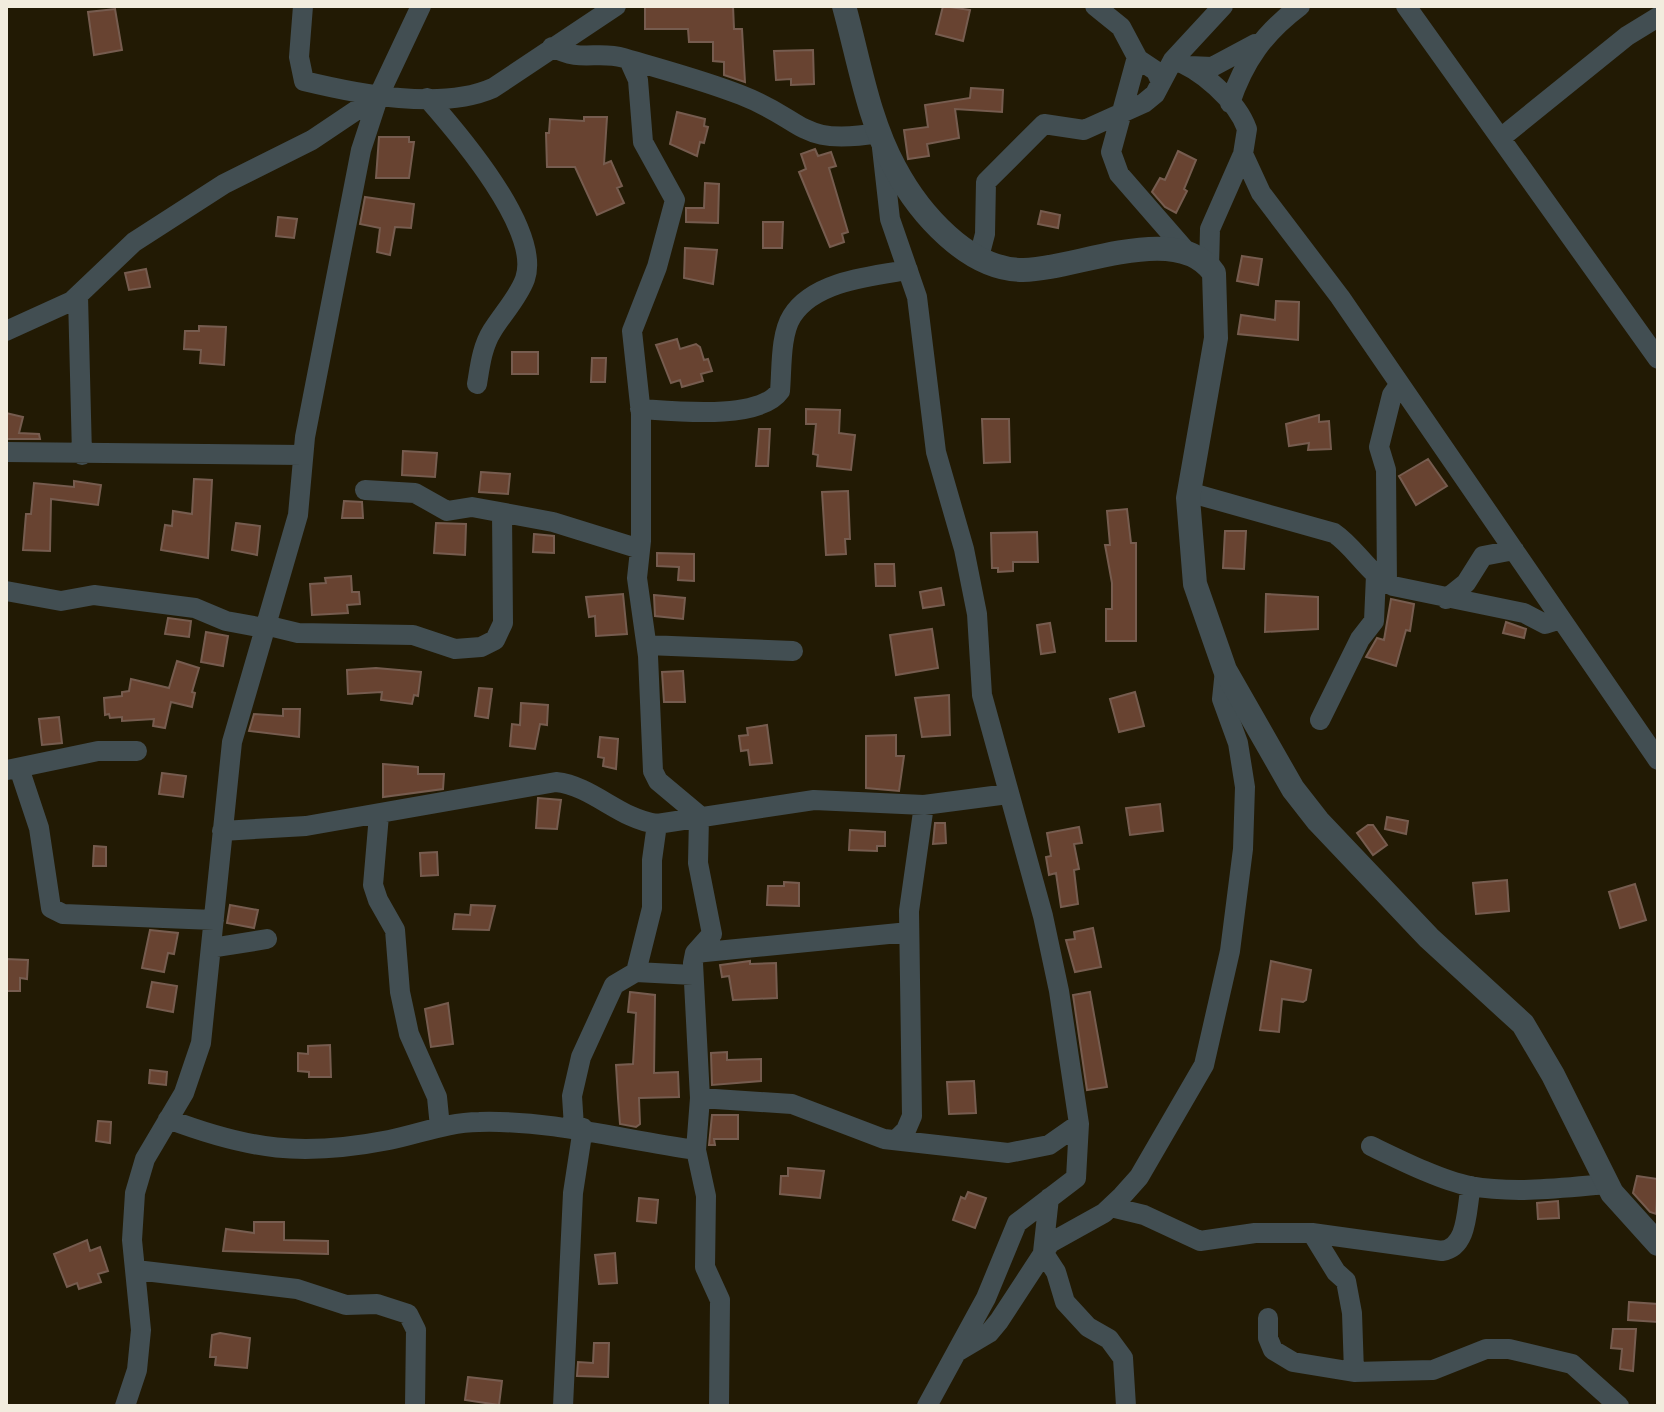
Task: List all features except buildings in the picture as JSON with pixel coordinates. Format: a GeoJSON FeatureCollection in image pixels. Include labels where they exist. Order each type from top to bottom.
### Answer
{"type":"FeatureCollection","features":[{"type":"Feature","properties":{"kind":"street"},"geometry":{"type":"LineString","coordinates":[[303,6],[299,57],[304,81],[379,95],[427,98],[486,91],[616,6]]}},
{"type":"Feature","properties":{"kind":"street"},"geometry":{"type":"LineString","coordinates":[[125,1406],[140,1347],[131,1219],[135,1193],[145,1159],[184,1093],[201,1043],[232,742],[298,515],[303,455],[339,249],[361,150],[379,95],[421,6]]}},
{"type":"Feature","properties":{"kind":"street"},"geometry":{"type":"LineString","coordinates":[[844,6],[880,136],[890,219],[917,297],[936,452],[964,549],[977,614],[982,695],[1045,922],[1079,1124],[1076,1178],[1017,1223],[986,1298],[927,1406]]}},
{"type":"Feature","properties":{"kind":"street"},"geometry":{"type":"LineString","coordinates":[[1095,6],[1116,14],[1137,57],[1156,71],[1161,82]]}},
{"type":"Feature","properties":{"kind":"street"},"geometry":{"type":"LineString","coordinates":[[979,257],[985,234],[984,192],[992,174],[1044,124],[1084,130],[1144,103],[1181,63],[1223,6]]}},
{"type":"Feature","properties":{"kind":"street"},"geometry":{"type":"LineString","coordinates":[[1181,63],[1212,67],[1259,42],[1300,6]]}},
{"type":"Feature","properties":{"kind":"street"},"geometry":{"type":"LineString","coordinates":[[1406,6],[1658,359]]}},
{"type":"Feature","properties":{"kind":"street"},"geometry":{"type":"LineString","coordinates":[[1502,137],[1627,36],[1658,17]]}},
{"type":"Feature","properties":{"kind":"street"},"geometry":{"type":"LineString","coordinates":[[1230,103],[1239,75],[1259,42]]}},
{"type":"Feature","properties":{"kind":"street"},"geometry":{"type":"LineString","coordinates":[[552,47],[571,57],[613,56],[688,75],[749,98],[810,134],[839,139],[880,136]]}},
{"type":"Feature","properties":{"kind":"street"},"geometry":{"type":"LineString","coordinates":[[1137,57],[1110,149],[1119,174],[1187,252]]}},
{"type":"Feature","properties":{"kind":"street"},"geometry":{"type":"LineString","coordinates":[[629,60],[638,80],[643,142],[675,200],[657,267],[632,331],[640,409],[640,549],[637,578],[647,645],[653,771],[662,786],[700,817]]}},
{"type":"Feature","properties":{"kind":"street"},"geometry":{"type":"LineString","coordinates":[[1181,63],[1230,103],[1247,129],[1243,154],[1210,229],[1209,267]]}},
{"type":"Feature","properties":{"kind":"street"},"geometry":{"type":"LineString","coordinates":[[6,331],[78,296],[147,233],[224,184],[312,140],[379,95]]}},
{"type":"Feature","properties":{"kind":"street"},"geometry":{"type":"LineString","coordinates":[[427,98],[467,143],[507,202],[526,260],[525,279],[490,334],[477,384]]}},
{"type":"Feature","properties":{"kind":"street"},"geometry":{"type":"LineString","coordinates":[[880,136],[896,171],[931,219],[963,248],[999,266],[1024,270],[1102,255],[1155,250],[1195,254],[1214,273],[1216,338],[1188,492],[1195,584],[1225,670],[1293,789],[1318,821],[1429,938],[1523,1024],[1553,1075],[1607,1184],[1623,1209],[1658,1244]]}},
{"type":"Feature","properties":{"kind":"street"},"geometry":{"type":"LineString","coordinates":[[1243,154],[1261,193],[1340,297],[1658,760]]}},
{"type":"Feature","properties":{"kind":"street"},"geometry":{"type":"LineString","coordinates":[[640,409],[728,411],[761,405],[780,391],[789,322],[802,305],[832,288],[908,270]]}},
{"type":"Feature","properties":{"kind":"street"},"geometry":{"type":"LineString","coordinates":[[78,296],[82,455]]}},
{"type":"Feature","properties":{"kind":"street"},"geometry":{"type":"LineString","coordinates":[[1320,720],[1360,639],[1374,621],[1381,579],[1386,470],[1379,447],[1392,395],[1399,385]]}},
{"type":"Feature","properties":{"kind":"street"},"geometry":{"type":"LineString","coordinates":[[6,452],[303,455]]}},
{"type":"Feature","properties":{"kind":"street"},"geometry":{"type":"LineString","coordinates":[[365,490],[415,493],[447,511],[472,507],[553,522],[640,549]]}},
{"type":"Feature","properties":{"kind":"street"},"geometry":{"type":"LineString","coordinates":[[1188,492],[1334,533],[1352,546],[1381,579],[1446,599],[1524,613],[1545,624],[1561,619]]}},
{"type":"Feature","properties":{"kind":"street"},"geometry":{"type":"LineString","coordinates":[[6,591],[61,601],[94,595],[195,608],[226,621],[298,633],[413,635],[455,649],[481,647],[495,640],[503,623],[502,513]]}},
{"type":"Feature","properties":{"kind":"street"},"geometry":{"type":"LineString","coordinates":[[1446,599],[1466,583],[1483,556],[1514,550]]}},
{"type":"Feature","properties":{"kind":"street"},"geometry":{"type":"LineString","coordinates":[[647,645],[793,651]]}},
{"type":"Feature","properties":{"kind":"street"},"geometry":{"type":"LineString","coordinates":[[957,1352],[989,1333],[1043,1252],[1060,1234],[1111,1207],[1139,1177],[1204,1065],[1216,1026],[1230,951],[1243,849],[1245,787],[1238,743],[1222,699],[1225,670]]}},
{"type":"Feature","properties":{"kind":"street"},"geometry":{"type":"LineString","coordinates":[[137,751],[98,751],[12,769],[39,828],[51,908],[63,914],[214,920]]}},
{"type":"Feature","properties":{"kind":"street"},"geometry":{"type":"LineString","coordinates":[[222,831],[306,826],[556,782],[578,787],[609,808],[657,824],[814,800],[924,805],[1008,794]]}},
{"type":"Feature","properties":{"kind":"street"},"geometry":{"type":"LineString","coordinates":[[896,1140],[906,1130],[912,1116],[909,932],[924,805]]}},
{"type":"Feature","properties":{"kind":"street"},"geometry":{"type":"LineString","coordinates":[[379,815],[375,891],[395,930],[400,992],[409,1034],[437,1097],[440,1127]]}},
{"type":"Feature","properties":{"kind":"street"},"geometry":{"type":"LineString","coordinates":[[700,817],[698,863],[712,934],[708,943],[695,953],[693,975],[700,1098],[696,1150],[707,1216],[705,1267],[720,1300],[719,1406]]}},
{"type":"Feature","properties":{"kind":"street"},"geometry":{"type":"LineString","coordinates":[[636,972],[652,908],[652,860],[657,824]]}},
{"type":"Feature","properties":{"kind":"street"},"geometry":{"type":"LineString","coordinates":[[695,953],[909,932]]}},
{"type":"Feature","properties":{"kind":"street"},"geometry":{"type":"LineString","coordinates":[[211,948],[267,939]]}},
{"type":"Feature","properties":{"kind":"street"},"geometry":{"type":"LineString","coordinates":[[563,1406],[578,1128],[572,1096],[581,1057],[614,985],[636,972],[693,975]]}},
{"type":"Feature","properties":{"kind":"street"},"geometry":{"type":"LineString","coordinates":[[700,1098],[792,1104],[869,1135],[1017,1153],[1049,1145],[1079,1124]]}},
{"type":"Feature","properties":{"kind":"street"},"geometry":{"type":"LineString","coordinates":[[168,1119],[242,1144],[277,1149],[352,1148],[440,1127],[477,1122],[578,1128],[696,1150]]}},
{"type":"Feature","properties":{"kind":"street"},"geometry":{"type":"LineString","coordinates":[[1371,1146],[1400,1161],[1471,1186],[1523,1191],[1607,1184]]}},
{"type":"Feature","properties":{"kind":"street"},"geometry":{"type":"LineString","coordinates":[[1111,1207],[1144,1215],[1200,1241],[1255,1233],[1312,1233],[1452,1250],[1461,1241],[1471,1186]]}},
{"type":"Feature","properties":{"kind":"street"},"geometry":{"type":"LineString","coordinates":[[1049,1198],[1043,1252],[1056,1272],[1065,1302],[1088,1327],[1109,1339],[1123,1358],[1126,1406]]}},
{"type":"Feature","properties":{"kind":"street"},"geometry":{"type":"LineString","coordinates":[[1312,1233],[1336,1272],[1346,1281],[1352,1313],[1354,1372]]}},
{"type":"Feature","properties":{"kind":"street"},"geometry":{"type":"LineString","coordinates":[[136,1270],[297,1289],[346,1305],[377,1304],[408,1314],[416,1330],[415,1406]]}},
{"type":"Feature","properties":{"kind":"street"},"geometry":{"type":"LineString","coordinates":[[1268,1318],[1268,1338],[1283,1359],[1354,1372],[1433,1370],[1486,1349],[1509,1349],[1572,1364],[1619,1406]]}}]}
